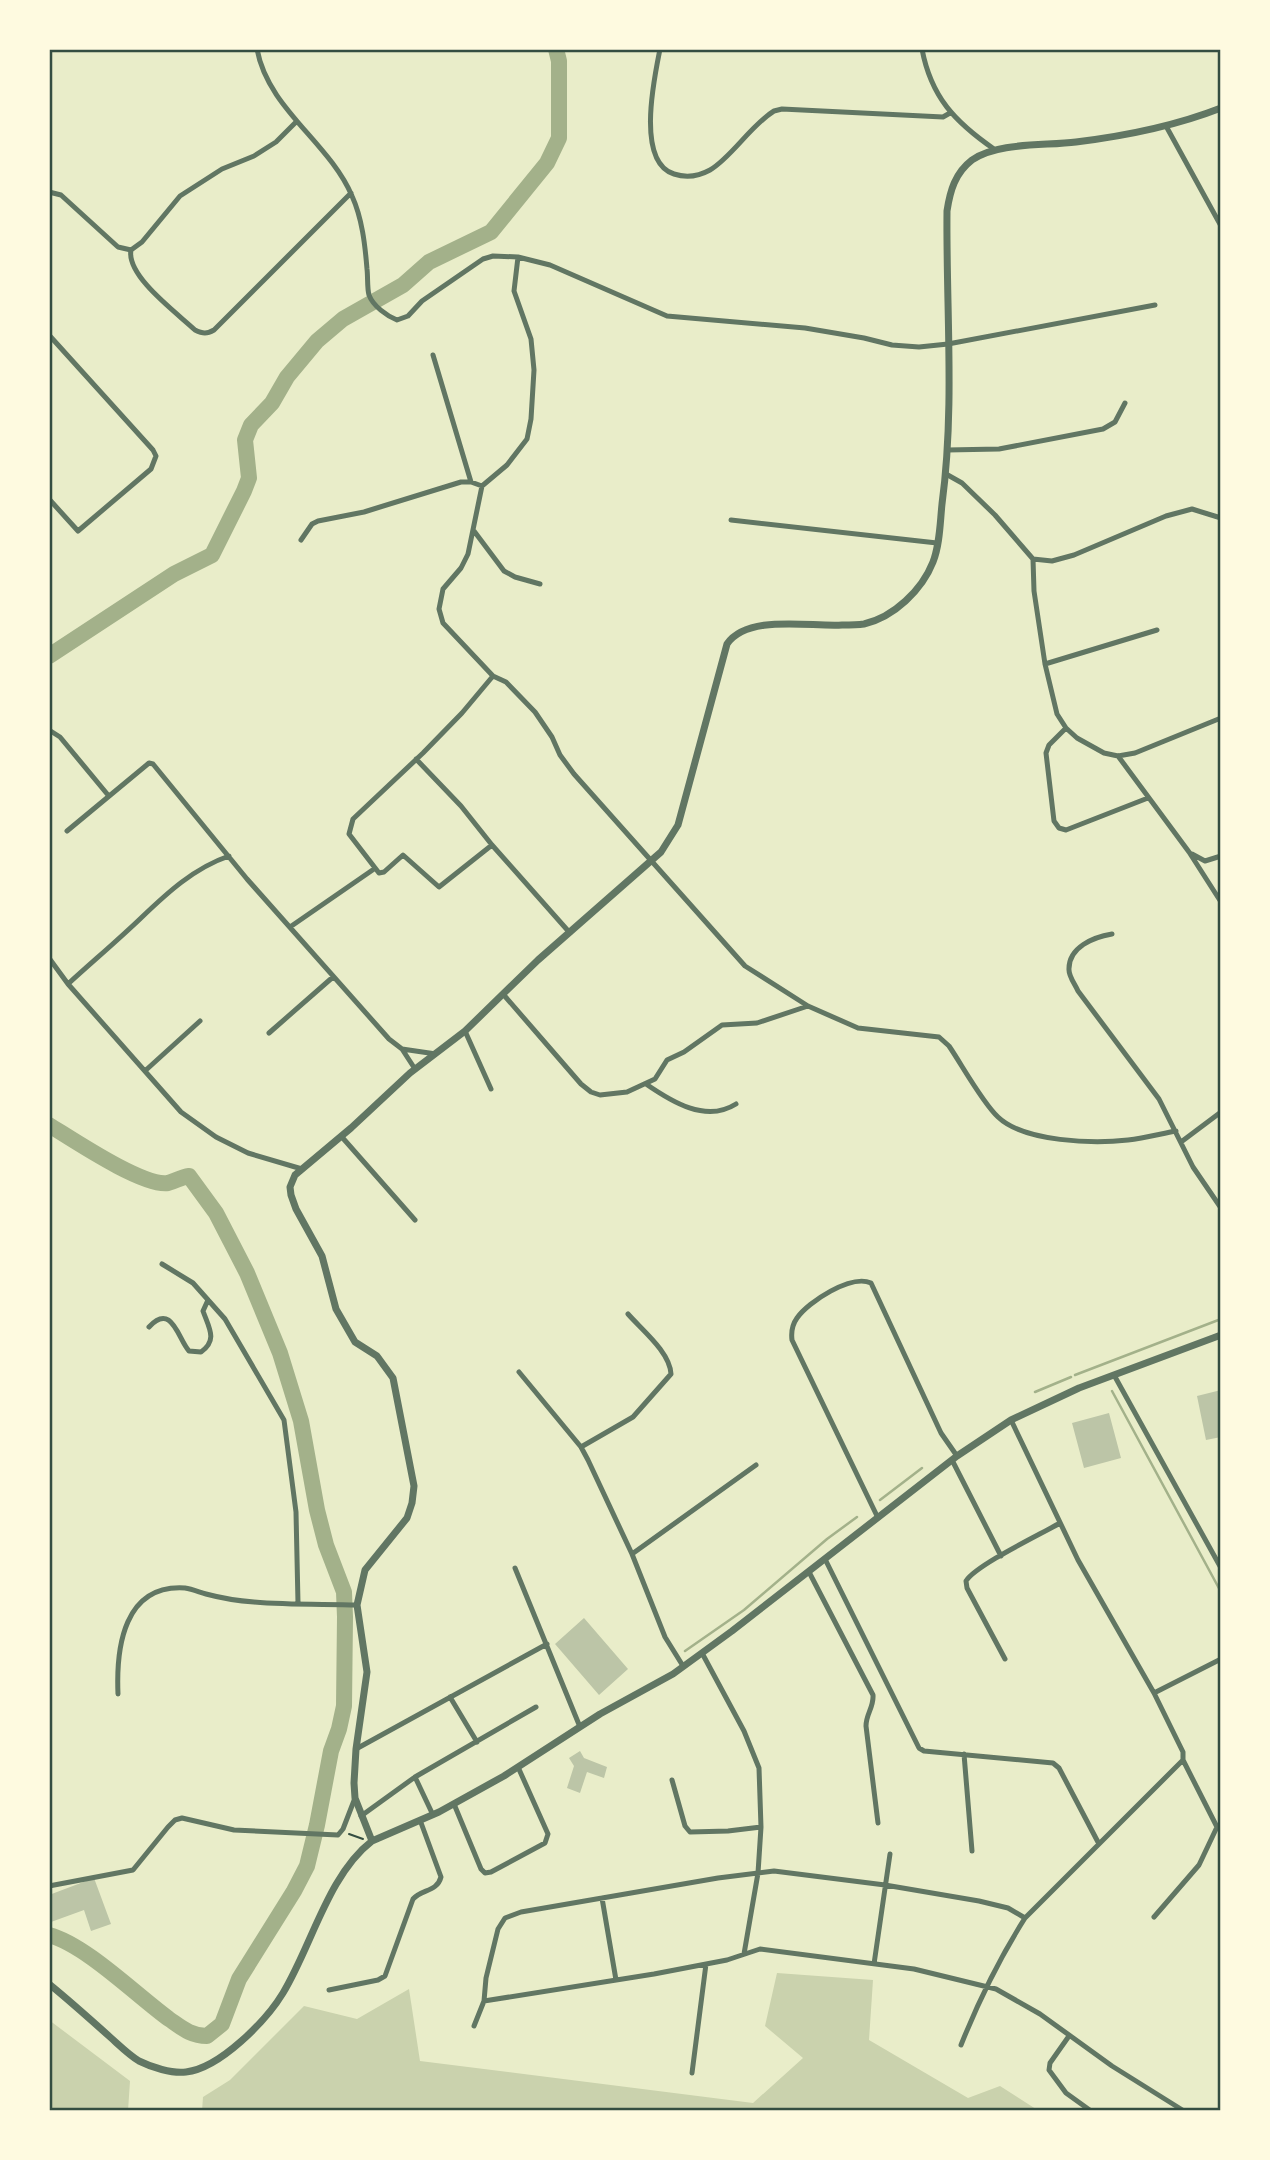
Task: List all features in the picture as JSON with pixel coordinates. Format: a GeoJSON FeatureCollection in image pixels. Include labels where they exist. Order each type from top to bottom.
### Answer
{"type":"FeatureCollection","features":[{"type":"Feature","properties":{"kind":"street"},"geometry":{"type":"LineString","coordinates":[[257,49],[274,90],[296,122],[335,164],[351,194],[360,216],[369,297],[388,316],[397,320],[408,316],[422,301],[483,259],[493,256],[518,257],[550,265],[667,316],[805,328],[892,345],[919,347],[948,344],[1155,305]]}},
{"type":"Feature","properties":{"kind":"street"},"geometry":{"type":"LineString","coordinates":[[660,49],[653,86],[651,145],[656,160],[668,172],[681,177],[696,176],[712,169],[774,111],[782,109],[943,117],[950,113]]}},
{"type":"Feature","properties":{"kind":"street"},"geometry":{"type":"LineString","coordinates":[[922,49],[937,93],[950,113],[993,149]]}},
{"type":"Feature","properties":{"kind":"street"},"geometry":{"type":"LineString","coordinates":[[368,1840],[355,1798],[356,1749],[368,1672],[357,1605],[365,1570],[407,1518],[414,1486],[393,1378],[377,1356],[355,1342],[336,1309],[322,1256],[296,1209],[290,1187],[295,1175],[415,1069],[465,1031],[652,860],[671,839],[678,825],[727,644],[733,635],[744,629],[769,625],[864,624],[887,614],[906,600],[922,581],[933,563],[946,474],[947,211],[950,191],[958,175],[972,160],[993,149],[1077,142],[1166,126],[1221,108]]}},
{"type":"Feature","properties":{"kind":"street"},"geometry":{"type":"LineString","coordinates":[[296,122],[276,142],[222,169],[180,196],[142,242],[131,250],[130,258],[136,275],[195,330],[208,333],[223,322],[351,194]]}},
{"type":"Feature","properties":{"kind":"street"},"geometry":{"type":"LineString","coordinates":[[1166,126],[1221,226]]}},
{"type":"Feature","properties":{"kind":"street"},"geometry":{"type":"LineString","coordinates":[[49,191],[61,195],[118,247],[131,250]]}},
{"type":"Feature","properties":{"kind":"street"},"geometry":{"type":"LineString","coordinates":[[518,257],[514,291],[531,339],[534,370],[527,439],[517,454],[482,486],[474,531],[464,563],[443,589],[439,609],[443,624],[493,676],[506,682],[535,712],[574,774],[745,966],[808,1006],[858,1028],[939,1037],[949,1046],[998,1117],[1016,1128],[1038,1135],[1103,1142],[1176,1131]]}},
{"type":"Feature","properties":{"kind":"street"},"geometry":{"type":"LineString","coordinates":[[49,335],[156,456],[152,468],[78,531],[49,499]]}},
{"type":"Feature","properties":{"kind":"street"},"geometry":{"type":"LineString","coordinates":[[433,355],[471,482]]}},
{"type":"Feature","properties":{"kind":"street"},"geometry":{"type":"LineString","coordinates":[[947,450],[999,449],[1103,429],[1115,422],[1125,403]]}},
{"type":"Feature","properties":{"kind":"street"},"geometry":{"type":"LineString","coordinates":[[946,474],[962,483],[995,515],[1033,559],[1034,591],[1045,664],[1057,714],[1066,728],[1090,746],[1118,756],[1135,753],[1221,718]]}},
{"type":"Feature","properties":{"kind":"street"},"geometry":{"type":"LineString","coordinates":[[301,540],[318,520],[364,512],[461,482],[482,486]]}},
{"type":"Feature","properties":{"kind":"street"},"geometry":{"type":"LineString","coordinates":[[1033,559],[1052,561],[1074,555],[1166,516],[1192,509],[1221,518]]}},
{"type":"Feature","properties":{"kind":"street"},"geometry":{"type":"LineString","coordinates":[[731,520],[937,543]]}},
{"type":"Feature","properties":{"kind":"street"},"geometry":{"type":"LineString","coordinates":[[474,531],[504,571],[540,584]]}},
{"type":"Feature","properties":{"kind":"street"},"geometry":{"type":"LineString","coordinates":[[1045,664],[1157,629]]}},
{"type":"Feature","properties":{"kind":"street"},"geometry":{"type":"LineString","coordinates":[[492,845],[439,887],[403,855],[382,874],[374,869],[349,834],[353,818],[462,713],[493,676]]}},
{"type":"Feature","properties":{"kind":"street"},"geometry":{"type":"LineString","coordinates":[[1066,728],[1049,745],[1046,753],[1054,821],[1059,828],[1066,830],[1149,798]]}},
{"type":"Feature","properties":{"kind":"street"},"geometry":{"type":"LineString","coordinates":[[49,730],[60,737],[108,795]]}},
{"type":"Feature","properties":{"kind":"street"},"geometry":{"type":"LineString","coordinates":[[1118,756],[1189,852],[1221,902]]}},
{"type":"Feature","properties":{"kind":"street"},"geometry":{"type":"LineString","coordinates":[[416,759],[461,806],[570,933]]}},
{"type":"Feature","properties":{"kind":"street"},"geometry":{"type":"LineString","coordinates":[[67,831],[149,763],[156,767],[290,927],[389,1039],[402,1049],[415,1069]]}},
{"type":"Feature","properties":{"kind":"street"},"geometry":{"type":"LineString","coordinates":[[1189,852],[1205,861],[1221,856]]}},
{"type":"Feature","properties":{"kind":"street"},"geometry":{"type":"LineString","coordinates":[[68,984],[165,895],[197,871],[229,856]]}},
{"type":"Feature","properties":{"kind":"street"},"geometry":{"type":"LineString","coordinates":[[290,927],[374,869]]}},
{"type":"Feature","properties":{"kind":"street"},"geometry":{"type":"LineString","coordinates":[[1112,934],[1092,938],[1078,949],[1069,963],[1069,974],[1078,991],[1159,1099],[1193,1167],[1221,1208]]}},
{"type":"Feature","properties":{"kind":"street"},"geometry":{"type":"LineString","coordinates":[[49,958],[68,984],[181,1112],[216,1137],[248,1153],[302,1169]]}},
{"type":"Feature","properties":{"kind":"street"},"geometry":{"type":"LineString","coordinates":[[269,1033],[333,976]]}},
{"type":"Feature","properties":{"kind":"street"},"geometry":{"type":"LineString","coordinates":[[503,994],[591,1093],[614,1095],[655,1079],[667,1060],[684,1052],[722,1024],[757,1023],[808,1006]]}},
{"type":"Feature","properties":{"kind":"street"},"geometry":{"type":"LineString","coordinates":[[146,1070],[200,1021]]}},
{"type":"Feature","properties":{"kind":"street"},"geometry":{"type":"LineString","coordinates":[[465,1031],[491,1089]]}},
{"type":"Feature","properties":{"kind":"street"},"geometry":{"type":"LineString","coordinates":[[402,1049],[436,1054]]}},
{"type":"Feature","properties":{"kind":"street"},"geometry":{"type":"LineString","coordinates":[[646,1084],[682,1105],[709,1113],[724,1112],[736,1104]]}},
{"type":"Feature","properties":{"kind":"street"},"geometry":{"type":"LineString","coordinates":[[1181,1142],[1221,1112]]}},
{"type":"Feature","properties":{"kind":"street"},"geometry":{"type":"LineString","coordinates":[[341,1136],[415,1220]]}},
{"type":"Feature","properties":{"kind":"street"},"geometry":{"type":"LineString","coordinates":[[162,1264],[193,1283],[225,1319],[284,1420],[296,1512],[298,1603]]}},
{"type":"Feature","properties":{"kind":"street"},"geometry":{"type":"LineString","coordinates":[[878,1518],[792,1340],[792,1327],[797,1318],[824,1293],[860,1280],[871,1283],[1000,1556]]}},
{"type":"Feature","properties":{"kind":"street"},"geometry":{"type":"LineString","coordinates":[[149,1327],[157,1321],[170,1321],[175,1324],[183,1345],[189,1351],[201,1352],[211,1343],[212,1335],[203,1311],[208,1300]]}},
{"type":"Feature","properties":{"kind":"street"},"geometry":{"type":"LineString","coordinates":[[580,1447],[634,1417],[671,1374],[670,1365],[664,1355],[628,1314]]}},
{"type":"Feature","properties":{"kind":"street"},"geometry":{"type":"LineString","coordinates":[[49,1984],[139,2061],[185,2073],[203,2067],[222,2056],[252,2031],[283,1993],[341,1875],[368,1840],[454,1804],[683,1666],[809,1572],[954,1458],[1011,1420],[1079,1388],[1221,1335]]}},
{"type":"Feature","properties":{"kind":"street"},"geometry":{"type":"LineString","coordinates":[[519,1372],[580,1447],[632,1554],[665,1637],[683,1666]]}},
{"type":"Feature","properties":{"kind":"street"},"geometry":{"type":"LineString","coordinates":[[1114,1376],[1221,1568]]}},
{"type":"Feature","properties":{"kind":"street"},"geometry":{"type":"LineString","coordinates":[[1011,1420],[1078,1560],[1154,1693],[1183,1752],[1183,1760],[1219,1827],[1199,1865],[1154,1917]]}},
{"type":"Feature","properties":{"kind":"street"},"geometry":{"type":"LineString","coordinates":[[632,1554],[756,1465]]}},
{"type":"Feature","properties":{"kind":"street"},"geometry":{"type":"LineString","coordinates":[[1004,1659],[965,1584],[971,1574],[1060,1523]]}},
{"type":"Feature","properties":{"kind":"street"},"geometry":{"type":"LineString","coordinates":[[825,1559],[919,1748],[924,1751],[1053,1763],[1059,1768],[1099,1844]]}},
{"type":"Feature","properties":{"kind":"street"},"geometry":{"type":"LineString","coordinates":[[516,1568],[580,1727]]}},
{"type":"Feature","properties":{"kind":"street"},"geometry":{"type":"LineString","coordinates":[[809,1572],[873,1695],[866,1726],[878,1823]]}},
{"type":"Feature","properties":{"kind":"street"},"geometry":{"type":"LineString","coordinates":[[118,1694],[117,1663],[131,1614],[148,1595],[162,1590],[186,1588],[209,1595],[253,1602],[357,1605]]}},
{"type":"Feature","properties":{"kind":"street"},"geometry":{"type":"LineString","coordinates":[[356,1749],[547,1644]]}},
{"type":"Feature","properties":{"kind":"street"},"geometry":{"type":"LineString","coordinates":[[702,1653],[744,1731],[759,1768],[761,1827],[758,1873],[744,1954]]}},
{"type":"Feature","properties":{"kind":"street"},"geometry":{"type":"LineString","coordinates":[[1154,1693],[1221,1659]]}},
{"type":"Feature","properties":{"kind":"street"},"geometry":{"type":"LineString","coordinates":[[450,1697],[477,1742]]}},
{"type":"Feature","properties":{"kind":"street"},"geometry":{"type":"LineString","coordinates":[[361,1816],[396,1788],[536,1707]]}},
{"type":"Feature","properties":{"kind":"street"},"geometry":{"type":"LineString","coordinates":[[964,1755],[972,1851]]}},
{"type":"Feature","properties":{"kind":"street"},"geometry":{"type":"LineString","coordinates":[[961,2045],[985,1986],[1004,1949],[1025,1918],[1183,1760]]}},
{"type":"Feature","properties":{"kind":"street"},"geometry":{"type":"LineString","coordinates":[[454,1804],[475,1857],[485,1873],[545,1843],[548,1834],[518,1767]]}},
{"type":"Feature","properties":{"kind":"street"},"geometry":{"type":"LineString","coordinates":[[415,1777],[433,1815]]}},
{"type":"Feature","properties":{"kind":"street"},"geometry":{"type":"LineString","coordinates":[[672,1780],[685,1826],[690,1832],[761,1827]]}},
{"type":"Feature","properties":{"kind":"street"},"geometry":{"type":"LineString","coordinates":[[49,1885],[133,1870],[168,1827],[175,1820],[182,1818],[234,1830],[338,1835],[355,1798]]}},
{"type":"Feature","properties":{"kind":"street"},"geometry":{"type":"LineString","coordinates":[[329,1990],[378,1980],[385,1976],[413,1899],[439,1883],[441,1877],[420,1820]]}},
{"type":"Feature","properties":{"kind":"street"},"geometry":{"type":"LineString","coordinates":[[874,1964],[890,1854]]}},
{"type":"Feature","properties":{"kind":"street"},"geometry":{"type":"LineString","coordinates":[[474,2026],[484,2001],[486,1979],[498,1929],[505,1918],[521,1912],[774,1871],[885,1885],[1008,1908],[1025,1918]]}},
{"type":"Feature","properties":{"kind":"street"},"geometry":{"type":"LineString","coordinates":[[602,1898],[616,1980]]}},
{"type":"Feature","properties":{"kind":"street"},"geometry":{"type":"LineString","coordinates":[[484,2001],[706,1964],[760,1949],[914,1969],[996,1989],[1040,2014],[1184,2111]]}},
{"type":"Feature","properties":{"kind":"street"},"geometry":{"type":"LineString","coordinates":[[692,2073],[706,1964]]}},
{"type":"Feature","properties":{"kind":"street"},"geometry":{"type":"LineString","coordinates":[[1069,2036],[1050,2063],[1049,2070],[1066,2093],[1091,2111]]}},
{"type":"Feature","properties":{"kind":"path"},"geometry":{"type":"LineString","coordinates":[[346,1834],[368,1840]]}},
{"type":"Feature","properties":{"kind":"green space"},"geometry":{"type":"Polygon","coordinates":[[[777,1973],[873,1980],[869,2040],[968,2098],[1000,2086],[1039,2111],[202,2111],[203,2097],[230,2080],[304,2006],[357,2019],[409,1989],[420,2061],[753,2103],[803,2058],[765,2026],[777,1973]]]}},
{"type":"Feature","properties":{"kind":"green space"},"geometry":{"type":"Polygon","coordinates":[[[49,2020],[130,2081],[128,2111],[49,2111],[49,2020]]]}},
{"type":"Feature","properties":{"kind":"building"},"geometry":{"type":"Polygon","coordinates":[[[1221,1390],[1221,1437],[1206,1440],[1197,1396],[1221,1390]]]}},
{"type":"Feature","properties":{"kind":"building"},"geometry":{"type":"Polygon","coordinates":[[[1109,1413],[1121,1458],[1084,1468],[1072,1423],[1109,1413]]]}},
{"type":"Feature","properties":{"kind":"building"},"geometry":{"type":"Polygon","coordinates":[[[584,1618],[628,1669],[599,1695],[555,1644],[584,1618]]]}},
{"type":"Feature","properties":{"kind":"building"},"geometry":{"type":"Polygon","coordinates":[[[580,1751],[584,1758],[607,1767],[604,1778],[587,1772],[580,1793],[567,1788],[574,1766],[569,1758],[580,1751]]]}},
{"type":"Feature","properties":{"kind":"building"},"geometry":{"type":"Polygon","coordinates":[[[94,1878],[111,1924],[91,1931],[84,1910],[51,1922],[49,1895],[94,1878]]]}},
{"type":"Feature","properties":{"kind":"waterway"},"geometry":{"type":"LineString","coordinates":[[49,656],[174,574],[212,555],[249,478],[245,440],[251,425],[272,403],[287,377],[317,341],[343,319],[403,285],[429,262],[491,232],[547,163],[559,138],[559,61],[556,49]]}},
{"type":"Feature","properties":{"kind":"waterway"},"geometry":{"type":"LineString","coordinates":[[49,1125],[142,1178],[168,1183],[189,1176],[216,1213],[247,1273],[280,1353],[301,1421],[326,1545],[344,1592],[345,1617],[344,1706],[331,1751],[307,1866],[239,1979],[222,2024],[207,2036],[187,2031],[95,1960],[63,1940],[49,1935]]}},
{"type":"Feature","properties":{"kind":"waterway"},"geometry":{"type":"LineString","coordinates":[[1075,1375],[1221,1319]]}},
{"type":"Feature","properties":{"kind":"waterway"},"geometry":{"type":"LineString","coordinates":[[1035,1392],[1071,1377]]}},
{"type":"Feature","properties":{"kind":"waterway"},"geometry":{"type":"LineString","coordinates":[[1112,1391],[1221,1592]]}},
{"type":"Feature","properties":{"kind":"waterway"},"geometry":{"type":"LineString","coordinates":[[880,1500],[922,1468]]}},
{"type":"Feature","properties":{"kind":"waterway"},"geometry":{"type":"LineString","coordinates":[[685,1651],[744,1610],[857,1517]]}}]}
